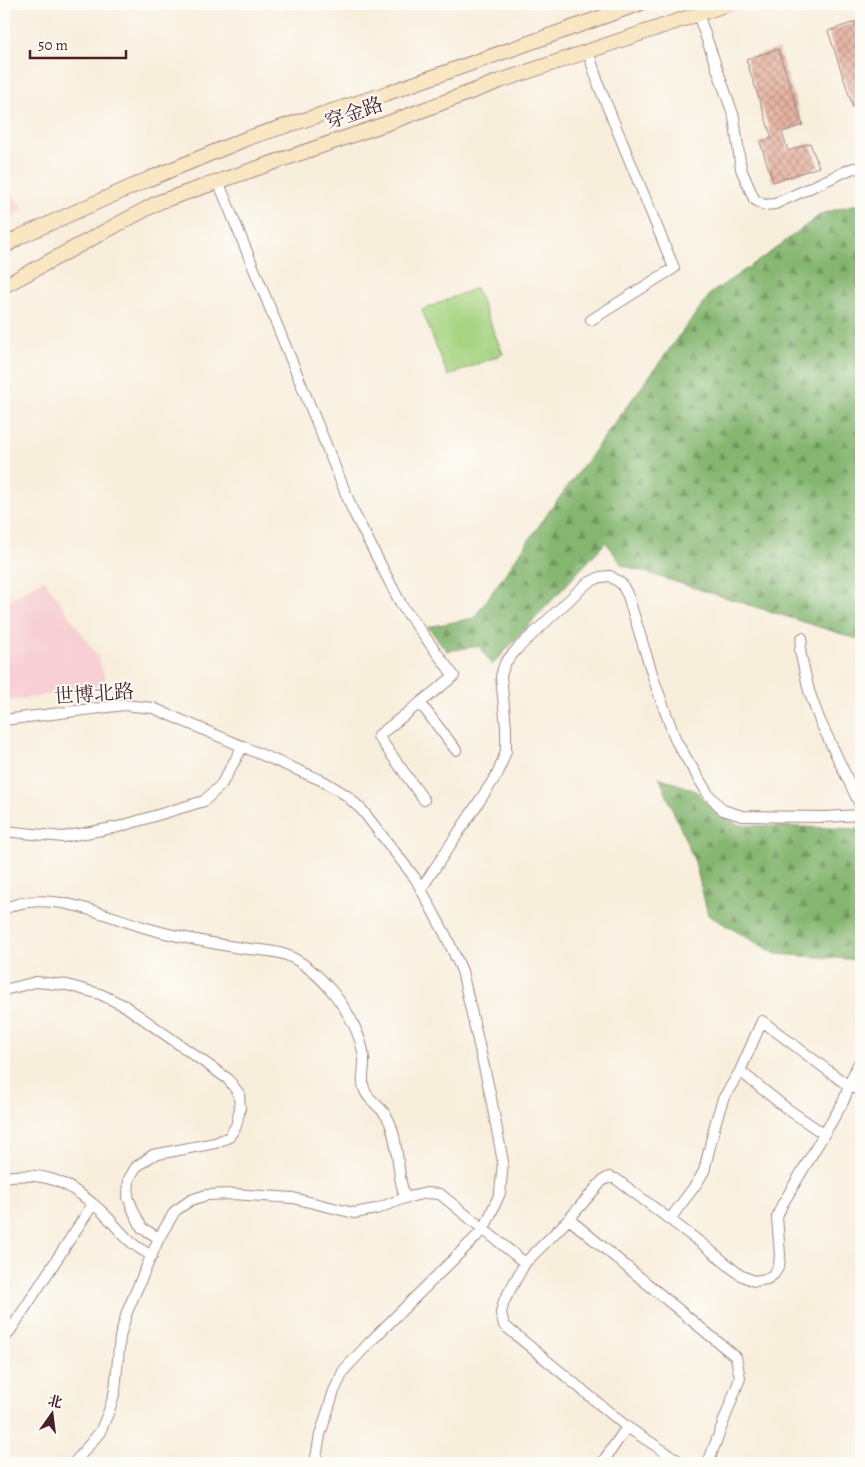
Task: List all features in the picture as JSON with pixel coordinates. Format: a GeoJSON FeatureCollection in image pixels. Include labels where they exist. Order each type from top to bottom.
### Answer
{"type":"FeatureCollection","features":[{"type":"Feature","properties":{"kind":"main road","name":"穿金路"},"geometry":{"type":"LineString","coordinates":[[4,247],[19,237],[148,178],[248,138],[382,94],[639,4]]}},
{"type":"Feature","properties":{"kind":"main road","name":"穿金路"},"geometry":{"type":"LineString","coordinates":[[4,286],[159,202],[391,122],[500,81],[728,4]]}},
{"type":"Feature","properties":{"kind":"street"},"geometry":{"type":"LineString","coordinates":[[698,14],[734,117],[741,169],[754,199],[764,205],[775,204],[853,168],[861,169]]}},
{"type":"Feature","properties":{"kind":"street"},"geometry":{"type":"LineString","coordinates":[[588,51],[599,86],[674,268],[591,320]]}},
{"type":"Feature","properties":{"kind":"street"},"geometry":{"type":"LineString","coordinates":[[218,181],[353,511],[402,606],[454,676],[378,736],[424,800]]}},
{"type":"Feature","properties":{"kind":"street"},"geometry":{"type":"LineString","coordinates":[[421,889],[498,773],[506,751],[502,676],[505,663],[517,649],[586,584],[610,576],[622,584],[676,741],[708,794],[724,810],[742,816],[825,817],[861,815]]}},
{"type":"Feature","properties":{"kind":"street"},"geometry":{"type":"LineString","coordinates":[[802,638],[800,651],[809,691],[820,721],[861,807]]}},
{"type":"Feature","properties":{"kind":"street"},"geometry":{"type":"LineString","coordinates":[[420,703],[456,750]]}},
{"type":"Feature","properties":{"kind":"street","name":"世博北路"},"geometry":{"type":"LineString","coordinates":[[4,720],[124,705],[153,708],[323,780],[346,795],[362,810],[416,878],[462,971],[492,1101],[503,1162],[500,1193],[484,1228]]}},
{"type":"Feature","properties":{"kind":"street"},"geometry":{"type":"LineString","coordinates":[[4,831],[63,837],[118,827],[204,801],[221,785],[243,746]]}},
{"type":"Feature","properties":{"kind":"street"},"geometry":{"type":"LineString","coordinates":[[4,909],[12,905],[40,900],[75,906],[171,936],[237,948],[279,953],[299,960],[313,971],[333,992],[353,1025],[364,1058],[363,1082],[365,1092],[388,1117],[394,1138],[405,1198]]}},
{"type":"Feature","properties":{"kind":"street"},"geometry":{"type":"LineString","coordinates":[[4,990],[36,982],[67,984],[100,994],[125,1006],[228,1079],[238,1094],[240,1109],[236,1126],[229,1137],[216,1143],[153,1155],[136,1167],[129,1179],[128,1197],[142,1228],[159,1238]]}},
{"type":"Feature","properties":{"kind":"street"},"geometry":{"type":"LineString","coordinates":[[670,1219],[704,1171],[713,1130],[723,1099],[740,1070],[762,1021],[850,1087],[861,1090]]}},
{"type":"Feature","properties":{"kind":"street"},"geometry":{"type":"LineString","coordinates":[[682,1463],[627,1427],[504,1325],[501,1313],[504,1300],[525,1263],[569,1219],[602,1181],[609,1177],[616,1179],[670,1219],[740,1275],[754,1281],[768,1279],[779,1266],[777,1217],[797,1178],[850,1087],[856,1067],[861,1060]]}},
{"type":"Feature","properties":{"kind":"street"},"geometry":{"type":"LineString","coordinates":[[740,1070],[786,1108],[824,1134]]}},
{"type":"Feature","properties":{"kind":"street"},"geometry":{"type":"LineString","coordinates":[[4,1177],[17,1175],[48,1178],[64,1182],[93,1204],[132,1243],[152,1256]]}},
{"type":"Feature","properties":{"kind":"street"},"geometry":{"type":"LineString","coordinates":[[74,1463],[100,1432],[109,1411],[115,1391],[120,1337],[125,1320],[159,1238],[175,1211],[191,1200],[206,1195],[233,1194],[293,1198],[354,1213],[376,1209],[426,1192],[440,1194],[525,1263]]}},
{"type":"Feature","properties":{"kind":"street"},"geometry":{"type":"LineString","coordinates":[[4,1340],[93,1204]]}},
{"type":"Feature","properties":{"kind":"street"},"geometry":{"type":"LineString","coordinates":[[569,1219],[736,1357],[740,1378],[708,1463]]}},
{"type":"Feature","properties":{"kind":"street"},"geometry":{"type":"LineString","coordinates":[[315,1463],[323,1426],[334,1391],[344,1370],[484,1228]]}},
{"type":"Feature","properties":{"kind":"street"},"geometry":{"type":"LineString","coordinates":[[602,1463],[627,1427]]}},
{"type":"Feature","properties":{"kind":"shaded area"},"geometry":{"type":"Polygon","coordinates":[[[4,188],[26,210],[4,222],[4,188]]]}},
{"type":"Feature","properties":{"kind":"shaded area"},"geometry":{"type":"Polygon","coordinates":[[[44,579],[98,657],[107,685],[4,702],[4,603],[44,579]]]}},
{"type":"Feature","properties":{"kind":"green space"},"geometry":{"type":"Polygon","coordinates":[[[852,205],[861,205],[861,640],[622,565],[606,542],[492,665],[479,646],[447,651],[428,627],[474,618],[548,513],[711,293],[767,255],[821,214],[852,205]]]}},
{"type":"Feature","properties":{"kind":"green space"},"geometry":{"type":"Polygon","coordinates":[[[476,288],[503,354],[448,376],[422,310],[476,288]]]}},
{"type":"Feature","properties":{"kind":"green space"},"geometry":{"type":"Polygon","coordinates":[[[659,777],[696,791],[717,814],[739,825],[861,829],[861,960],[776,954],[708,915],[695,862],[659,777]]]}},
{"type":"Feature","properties":{"kind":"building"},"geometry":{"type":"Polygon","coordinates":[[[861,20],[861,104],[853,107],[828,31],[861,20]]]}},
{"type":"Feature","properties":{"kind":"building"},"geometry":{"type":"Polygon","coordinates":[[[778,49],[803,125],[782,132],[788,151],[810,143],[819,167],[773,182],[760,142],[772,138],[746,59],[778,49]]]}}]}
